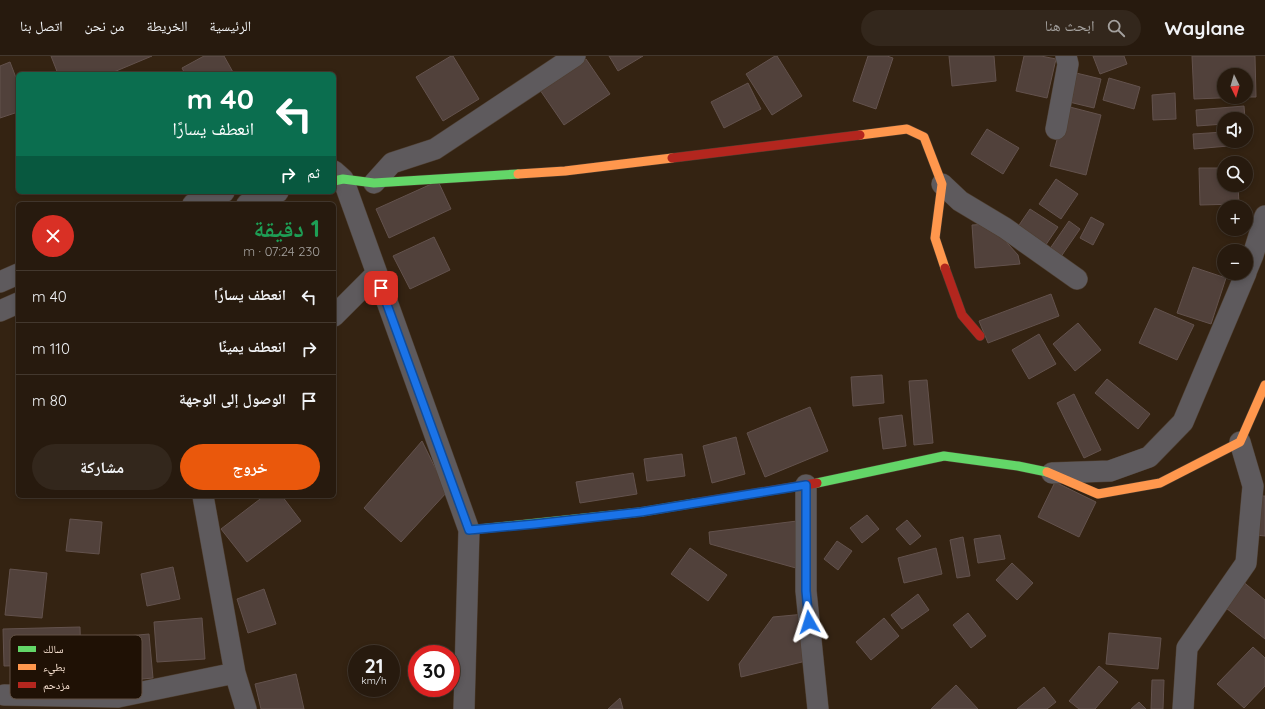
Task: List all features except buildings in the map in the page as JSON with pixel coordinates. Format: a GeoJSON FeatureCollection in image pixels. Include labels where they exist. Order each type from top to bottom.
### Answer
{"type":"FeatureCollection","features":[{"type":"Feature","properties":{"kind":"street"},"geometry":{"type":"LineString","coordinates":[[374,183],[392,164],[435,148],[575,56]]}},
{"type":"Feature","properties":{"kind":"street"},"geometry":{"type":"LineString","coordinates":[[1056,129],[1068,64],[1066,56]]}},
{"type":"Feature","properties":{"kind":"street"},"geometry":{"type":"LineString","coordinates":[[337,177],[374,183],[565,172],[907,129],[924,137],[942,184],[960,201],[1005,228],[1077,279]]}},
{"type":"Feature","properties":{"kind":"street"},"geometry":{"type":"LineString","coordinates":[[337,177],[376,274],[469,530],[464,709]]}},
{"type":"Feature","properties":{"kind":"street"},"geometry":{"type":"LineString","coordinates":[[942,184],[935,238],[962,315],[980,336]]}},
{"type":"Feature","properties":{"kind":"street"},"geometry":{"type":"LineString","coordinates":[[198,202],[219,194]]}},
{"type":"Feature","properties":{"kind":"street"},"geometry":{"type":"LineString","coordinates":[[252,202],[273,194]]}},
{"type":"Feature","properties":{"kind":"street"},"geometry":{"type":"LineString","coordinates":[[1253,255],[1265,216]]}},
{"type":"Feature","properties":{"kind":"street"},"geometry":{"type":"LineString","coordinates":[[336,314],[376,274]]}},
{"type":"Feature","properties":{"kind":"street"},"geometry":{"type":"LineString","coordinates":[[0,282],[16,275]]}},
{"type":"Feature","properties":{"kind":"street"},"geometry":{"type":"LineString","coordinates":[[1052,473],[1110,471],[1149,457],[1183,422],[1243,280]]}},
{"type":"Feature","properties":{"kind":"street"},"geometry":{"type":"LineString","coordinates":[[0,311],[16,304]]}},
{"type":"Feature","properties":{"kind":"street"},"geometry":{"type":"LineString","coordinates":[[469,530],[641,512],[806,485],[944,456],[1018,466],[1052,473],[1098,494],[1160,483],[1240,442],[1265,385]]}},
{"type":"Feature","properties":{"kind":"street"},"geometry":{"type":"LineString","coordinates":[[1183,709],[1187,648],[1246,562],[1253,486],[1240,442]]}},
{"type":"Feature","properties":{"kind":"street"},"geometry":{"type":"LineString","coordinates":[[806,485],[806,591],[818,709]]}},
{"type":"Feature","properties":{"kind":"street"},"geometry":{"type":"LineString","coordinates":[[203,498],[235,673],[246,709]]}},
{"type":"Feature","properties":{"kind":"street"},"geometry":{"type":"LineString","coordinates":[[142,692],[235,673]]}},
{"type":"Feature","properties":{"kind":"traffic: fast"},"geometry":{"type":"LineString","coordinates":[[336,181],[343,179],[374,183],[518,174]]}},
{"type":"Feature","properties":{"kind":"traffic: fast"},"geometry":{"type":"LineString","coordinates":[[817,483],[944,456],[1018,466],[1047,472]]}},
{"type":"Feature","properties":{"kind":"traffic: fast"},"geometry":{"type":"LineString","coordinates":[[469,530],[641,512],[695,503]]}},
{"type":"Feature","properties":{"kind":"traffic: slow"},"geometry":{"type":"LineString","coordinates":[[860,135],[907,129],[924,137],[942,184],[935,238],[945,268]]}},
{"type":"Feature","properties":{"kind":"traffic: slow"},"geometry":{"type":"LineString","coordinates":[[518,174],[565,171],[672,158]]}},
{"type":"Feature","properties":{"kind":"traffic: slow"},"geometry":{"type":"LineString","coordinates":[[1047,472],[1098,494],[1160,483],[1240,442],[1265,385]]}},
{"type":"Feature","properties":{"kind":"traffic: jam"},"geometry":{"type":"LineString","coordinates":[[672,158],[860,135]]}},
{"type":"Feature","properties":{"kind":"traffic: jam"},"geometry":{"type":"LineString","coordinates":[[945,268],[962,315],[980,336]]}},
{"type":"Feature","properties":{"kind":"traffic: jam"},"geometry":{"type":"LineString","coordinates":[[695,503],[817,483]]}},
{"type":"Feature","properties":{"kind":"route"},"geometry":{"type":"LineString","coordinates":[[381,288],[469,530],[641,512],[806,485],[806,591],[809,622]]}}]}
